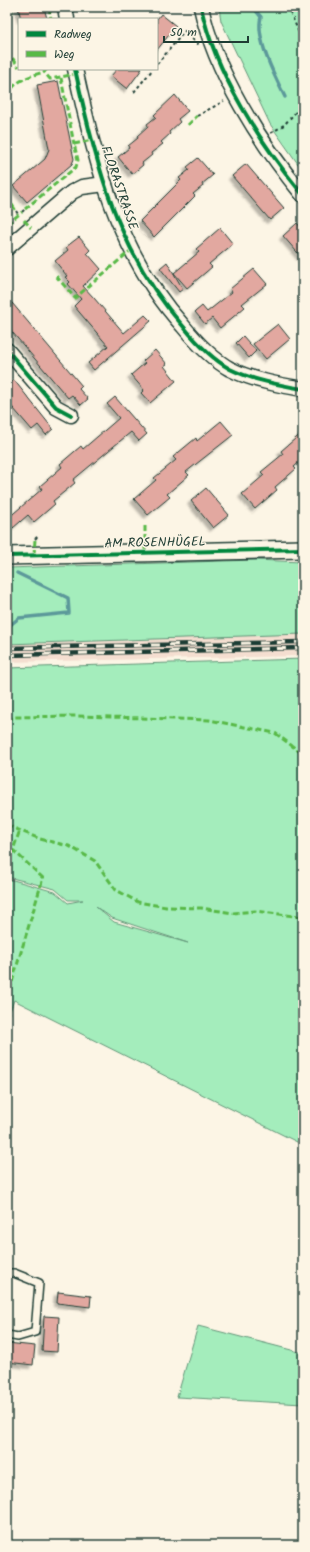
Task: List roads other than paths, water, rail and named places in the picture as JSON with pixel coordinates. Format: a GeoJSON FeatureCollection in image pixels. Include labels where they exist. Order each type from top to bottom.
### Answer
{"type":"FeatureCollection","features":[{"type":"Feature","properties":{"kind":"street"},"geometry":{"type":"LineString","coordinates":[[65,7],[67,18]]}},
{"type":"Feature","properties":{"kind":"street"},"geometry":{"type":"LineString","coordinates":[[201,7],[210,40],[236,95],[261,139],[278,165],[303,195]]}},
{"type":"Feature","properties":{"kind":"street","name":"FLORASTRASSE"},"geometry":{"type":"LineString","coordinates":[[75,70],[104,184],[130,251],[160,300],[193,338],[211,355],[230,368],[280,386],[303,389]]}},
{"type":"Feature","properties":{"kind":"street"},"geometry":{"type":"LineString","coordinates":[[7,248],[72,192],[82,187],[104,184]]}},
{"type":"Feature","properties":{"kind":"street"},"geometry":{"type":"LineString","coordinates":[[7,350],[56,408],[71,415]]}},
{"type":"Feature","properties":{"kind":"street","name":"AM ROSENHÜGEL"},"geometry":{"type":"LineString","coordinates":[[7,556],[303,550]]}},
{"type":"Feature","properties":{"kind":"lane"},"geometry":{"type":"LineString","coordinates":[[7,1273],[14,1273],[39,1283],[35,1332],[18,1337],[7,1335]]}},
{"type":"Feature","properties":{"kind":"waterway"},"geometry":{"type":"LineString","coordinates":[[253,7],[261,17],[260,26],[263,46],[271,68],[285,97]]}},
{"type":"Feature","properties":{"kind":"waterway"},"geometry":{"type":"LineString","coordinates":[[9,626],[19,618],[69,613],[68,598],[17,573]]}},
{"type":"Feature","properties":{"kind":"railway"},"geometry":{"type":"LineString","coordinates":[[7,648],[303,642]]}},
{"type":"Feature","properties":{"kind":"railway"},"geometry":{"type":"LineString","coordinates":[[7,655],[303,648]]}}]}
